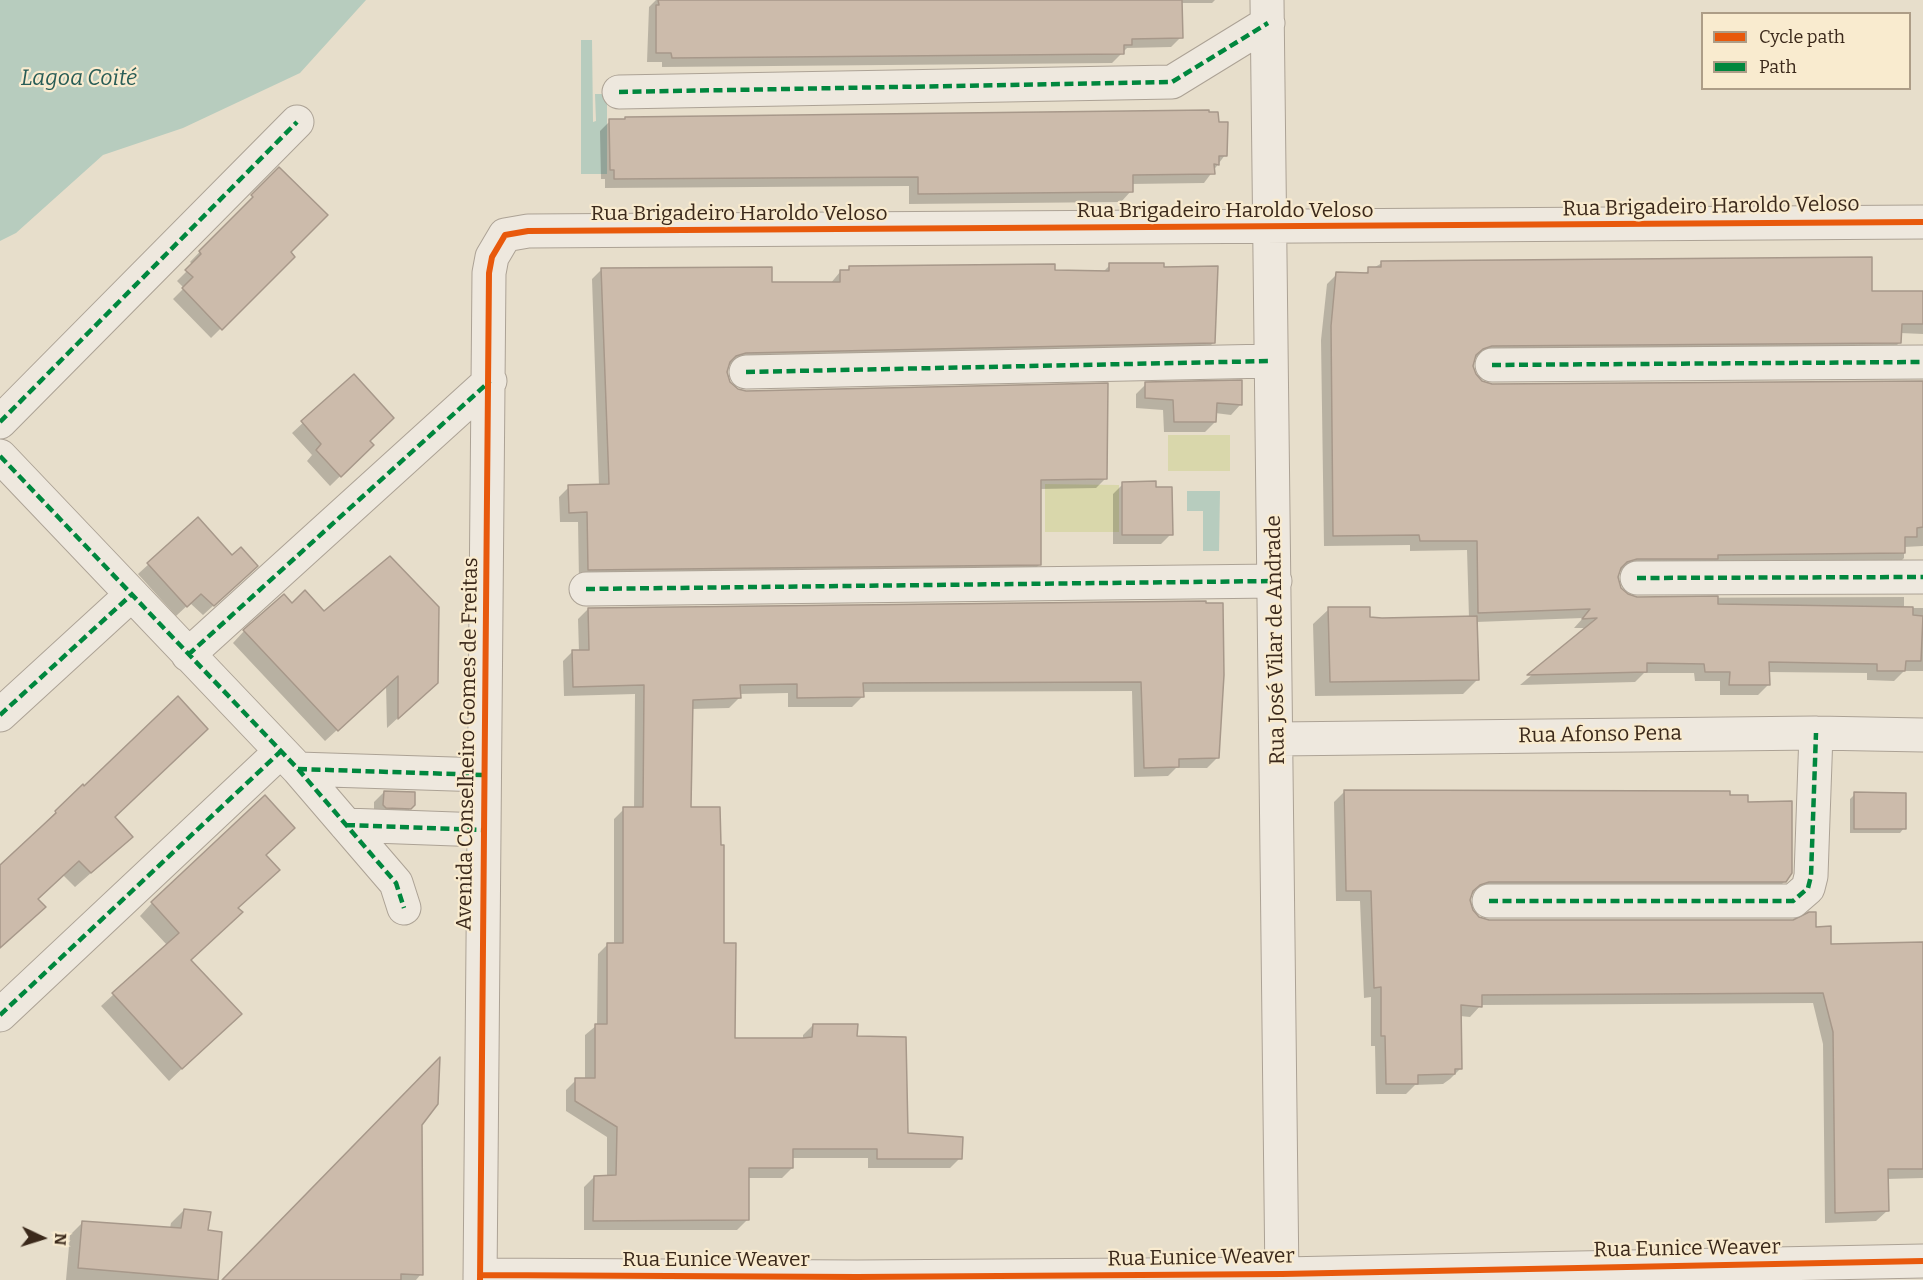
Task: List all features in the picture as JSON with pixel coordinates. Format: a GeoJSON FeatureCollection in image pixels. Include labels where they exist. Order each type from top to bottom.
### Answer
{"type":"FeatureCollection","features":[{"type":"Feature","properties":{"kind":"street"},"geometry":{"type":"LineString","coordinates":[[618,93],[1172,82],[1268,11]]}},
{"type":"Feature","properties":{"kind":"street","name":"Rua José Vilar de Andrade"},"geometry":{"type":"LineString","coordinates":[[1268,11],[1282,1277]]}},
{"type":"Feature","properties":{"kind":"street"},"geometry":{"type":"LineString","coordinates":[[0,422],[297,122]]}},
{"type":"Feature","properties":{"kind":"street","name":"Rua Brigadeiro Haroldo Veloso"},"geometry":{"type":"LineString","coordinates":[[528,231],[1923,222]]}},
{"type":"Feature","properties":{"kind":"street","name":"Avenida Conselheiro Gomes de Freitas"},"geometry":{"type":"LineString","coordinates":[[480,1277],[482,830],[492,256],[505,235],[528,231]]}},
{"type":"Feature","properties":{"kind":"street"},"geometry":{"type":"LineString","coordinates":[[746,372],[1271,362]]}},
{"type":"Feature","properties":{"kind":"street"},"geometry":{"type":"LineString","coordinates":[[1492,365],[1923,362]]}},
{"type":"Feature","properties":{"kind":"street"},"geometry":{"type":"LineString","coordinates":[[188,655],[490,381]]}},
{"type":"Feature","properties":{"kind":"street"},"geometry":{"type":"LineString","coordinates":[[0,456],[289,761],[396,883],[404,908]]}},
{"type":"Feature","properties":{"kind":"street"},"geometry":{"type":"LineString","coordinates":[[1637,578],[1923,577]]}},
{"type":"Feature","properties":{"kind":"street"},"geometry":{"type":"LineString","coordinates":[[586,588],[1275,581]]}},
{"type":"Feature","properties":{"kind":"street"},"geometry":{"type":"LineString","coordinates":[[0,715],[131,594]]}},
{"type":"Feature","properties":{"kind":"street"},"geometry":{"type":"LineString","coordinates":[[1489,901],[1792,901],[1808,888],[1811,876],[1816,733]]}},
{"type":"Feature","properties":{"kind":"street","name":"Rua Afonso Pena"},"geometry":{"type":"LineString","coordinates":[[1277,739],[1816,733],[1923,735]]}},
{"type":"Feature","properties":{"kind":"street"},"geometry":{"type":"LineString","coordinates":[[0,1015],[289,761],[484,775]]}},
{"type":"Feature","properties":{"kind":"street"},"geometry":{"type":"LineString","coordinates":[[346,825],[482,830]]}},
{"type":"Feature","properties":{"kind":"street","name":"Rua Eunice Weaver"},"geometry":{"type":"LineString","coordinates":[[480,1277],[1282,1277],[1923,1261]]}},
{"type":"Feature","properties":{"kind":"shaded area"},"geometry":{"type":"Polygon","coordinates":[[[1168,435],[1230,435],[1230,471],[1168,471],[1168,435]]]}},
{"type":"Feature","properties":{"kind":"shaded area"},"geometry":{"type":"Polygon","coordinates":[[[1045,484],[1119,485],[1119,532],[1045,532],[1045,484]]]}},
{"type":"Feature","properties":{"kind":"water","name":"Lagoa Coité"},"geometry":{"type":"Polygon","coordinates":[[[0,0],[366,0],[300,73],[183,128],[103,155],[16,233],[0,241],[0,0]]]}},
{"type":"Feature","properties":{"kind":"water"},"geometry":{"type":"Polygon","coordinates":[[[581,40],[592,40],[593,122],[596,121],[595,94],[607,94],[607,174],[581,174],[581,40]]]}},
{"type":"Feature","properties":{"kind":"water"},"geometry":{"type":"Polygon","coordinates":[[[1187,491],[1220,491],[1219,551],[1203,551],[1203,511],[1187,511],[1187,491]]]}},
{"type":"Feature","properties":{"kind":"building"},"geometry":{"type":"Polygon","coordinates":[[[658,0],[1182,0],[1183,38],[1132,39],[1132,45],[1124,45],[1124,54],[672,58],[671,53],[656,53],[656,5],[659,5],[658,0]]]}},
{"type":"Feature","properties":{"kind":"building"},"geometry":{"type":"Polygon","coordinates":[[[1209,110],[1209,112],[1218,112],[1219,122],[1228,122],[1227,156],[1219,156],[1219,165],[1214,164],[1215,174],[1133,175],[1133,192],[918,194],[918,177],[614,179],[614,170],[610,170],[609,119],[625,119],[625,117],[1209,110]]]}},
{"type":"Feature","properties":{"kind":"building"},"geometry":{"type":"Polygon","coordinates":[[[279,167],[328,215],[291,252],[295,257],[222,330],[182,288],[193,277],[185,270],[201,254],[199,251],[253,197],[251,195],[279,167]]]}},
{"type":"Feature","properties":{"kind":"building"},"geometry":{"type":"Polygon","coordinates":[[[1872,257],[1872,291],[1923,291],[1923,324],[1902,324],[1901,343],[1492,346],[1476,355],[1473,366],[1482,381],[1492,384],[1923,381],[1923,527],[1917,528],[1917,537],[1905,537],[1905,553],[1718,555],[1718,559],[1637,559],[1627,562],[1621,568],[1618,577],[1621,588],[1637,597],[1718,596],[1718,604],[1913,607],[1913,615],[1923,616],[1921,661],[1906,661],[1905,671],[1877,671],[1877,664],[1769,662],[1770,685],[1729,685],[1730,672],[1705,672],[1704,664],[1647,663],[1647,672],[1527,675],[1597,618],[1582,619],[1590,609],[1478,613],[1477,541],[1420,541],[1419,535],[1333,536],[1331,326],[1336,272],[1368,273],[1368,267],[1381,267],[1381,261],[1872,257]]]}},
{"type":"Feature","properties":{"kind":"building"},"geometry":{"type":"Polygon","coordinates":[[[1109,263],[1164,263],[1164,267],[1218,266],[1215,343],[746,353],[736,356],[730,362],[727,372],[730,382],[738,389],[746,391],[1108,383],[1107,479],[1041,480],[1041,565],[588,570],[587,512],[569,513],[568,485],[609,484],[601,268],[772,267],[772,282],[840,282],[840,270],[849,270],[849,266],[1055,264],[1055,270],[1109,271],[1109,263]]]}},
{"type":"Feature","properties":{"kind":"building"},"geometry":{"type":"Polygon","coordinates":[[[354,374],[394,418],[370,441],[374,445],[341,477],[316,450],[321,444],[301,421],[354,374]]]}},
{"type":"Feature","properties":{"kind":"building"},"geometry":{"type":"Polygon","coordinates":[[[1242,380],[1242,405],[1217,403],[1216,422],[1174,422],[1173,400],[1145,398],[1145,382],[1242,380]]]}},
{"type":"Feature","properties":{"kind":"building"},"geometry":{"type":"Polygon","coordinates":[[[1156,481],[1156,487],[1172,487],[1173,535],[1122,535],[1122,482],[1156,481]]]}},
{"type":"Feature","properties":{"kind":"building"},"geometry":{"type":"Polygon","coordinates":[[[198,517],[232,555],[241,547],[258,566],[214,606],[201,594],[187,607],[147,563],[198,517]]]}},
{"type":"Feature","properties":{"kind":"building"},"geometry":{"type":"Polygon","coordinates":[[[390,556],[439,607],[438,683],[398,719],[398,676],[338,731],[243,630],[284,594],[292,603],[305,590],[324,611],[390,556]]]}},
{"type":"Feature","properties":{"kind":"building"},"geometry":{"type":"Polygon","coordinates":[[[1206,601],[1206,603],[1223,603],[1224,675],[1219,758],[1179,759],[1179,767],[1144,768],[1141,682],[863,683],[864,697],[797,698],[797,684],[740,685],[741,698],[693,700],[691,807],[720,807],[721,845],[724,845],[724,943],[736,943],[735,1038],[812,1037],[813,1024],[858,1024],[857,1036],[906,1037],[908,1133],[963,1137],[962,1159],[877,1159],[877,1149],[793,1149],[793,1168],[749,1168],[749,1220],[593,1221],[594,1176],[616,1175],[617,1127],[575,1101],[575,1078],[595,1078],[595,1024],[607,1024],[607,943],[623,943],[623,807],[643,807],[644,685],[573,687],[572,650],[589,650],[588,608],[1206,601]]]}},
{"type":"Feature","properties":{"kind":"building"},"geometry":{"type":"Polygon","coordinates":[[[1328,607],[1370,607],[1370,617],[1382,618],[1477,616],[1479,680],[1330,682],[1328,607]]]}},
{"type":"Feature","properties":{"kind":"building"},"geometry":{"type":"Polygon","coordinates":[[[178,696],[208,729],[115,817],[133,837],[91,873],[79,861],[38,899],[46,907],[0,948],[0,865],[178,696]]]}},
{"type":"Feature","properties":{"kind":"building"},"geometry":{"type":"Polygon","coordinates":[[[1344,790],[1730,791],[1730,795],[1748,795],[1748,802],[1792,801],[1792,873],[1786,882],[1489,882],[1473,891],[1470,900],[1473,910],[1479,917],[1489,920],[1793,920],[1809,912],[1816,912],[1816,927],[1831,926],[1831,944],[1923,942],[1923,1169],[1888,1169],[1889,1211],[1835,1213],[1833,1032],[1823,993],[1482,995],[1482,1007],[1461,1005],[1462,1069],[1455,1069],[1455,1074],[1418,1075],[1418,1084],[1386,1084],[1385,1036],[1381,1036],[1381,987],[1374,988],[1371,891],[1346,891],[1344,790]]]}},
{"type":"Feature","properties":{"kind":"building"},"geometry":{"type":"Polygon","coordinates":[[[384,791],[415,792],[415,805],[411,809],[386,808],[383,805],[384,791]]]}},
{"type":"Feature","properties":{"kind":"building"},"geometry":{"type":"Polygon","coordinates":[[[1854,792],[1906,793],[1906,829],[1854,829],[1854,792]]]}},
{"type":"Feature","properties":{"kind":"building"},"geometry":{"type":"Polygon","coordinates":[[[265,795],[295,828],[266,855],[280,870],[238,908],[243,912],[191,960],[242,1014],[182,1069],[112,993],[179,933],[151,902],[265,795]]]}},
{"type":"Feature","properties":{"kind":"building"},"geometry":{"type":"Polygon","coordinates":[[[440,1057],[438,1104],[422,1125],[423,1275],[401,1274],[401,1280],[222,1280],[440,1057]]]}},
{"type":"Feature","properties":{"kind":"building"},"geometry":{"type":"Polygon","coordinates":[[[184,1209],[211,1212],[208,1230],[222,1232],[218,1280],[78,1268],[82,1221],[181,1228],[184,1209]]]}},
{"type":"Feature","properties":{"kind":"marked path"},"geometry":{"type":"LineString","coordinates":[[619,92],[1172,82],[1268,23]]}},
{"type":"Feature","properties":{"kind":"marked path"},"geometry":{"type":"LineString","coordinates":[[0,422],[297,122]]}},
{"type":"Feature","properties":{"kind":"marked path"},"geometry":{"type":"LineString","coordinates":[[746,372],[1271,361]]}},
{"type":"Feature","properties":{"kind":"marked path"},"geometry":{"type":"LineString","coordinates":[[1492,365],[1923,362]]}},
{"type":"Feature","properties":{"kind":"marked path"},"geometry":{"type":"LineString","coordinates":[[188,655],[490,381]]}},
{"type":"Feature","properties":{"kind":"marked path"},"geometry":{"type":"LineString","coordinates":[[0,456],[298,769],[396,883],[404,908]]}},
{"type":"Feature","properties":{"kind":"marked path"},"geometry":{"type":"LineString","coordinates":[[1637,578],[1923,577]]}},
{"type":"Feature","properties":{"kind":"marked path"},"geometry":{"type":"LineString","coordinates":[[586,589],[1275,581]]}},
{"type":"Feature","properties":{"kind":"marked path"},"geometry":{"type":"LineString","coordinates":[[0,715],[131,595]]}},
{"type":"Feature","properties":{"kind":"marked path"},"geometry":{"type":"LineString","coordinates":[[1489,901],[1793,901],[1808,888],[1811,876],[1816,733]]}},
{"type":"Feature","properties":{"kind":"marked path"},"geometry":{"type":"LineString","coordinates":[[0,1015],[280,752]]}},
{"type":"Feature","properties":{"kind":"marked path"},"geometry":{"type":"LineString","coordinates":[[298,769],[484,775]]}},
{"type":"Feature","properties":{"kind":"marked path"},"geometry":{"type":"LineString","coordinates":[[346,825],[482,830]]}},
{"type":"Feature","properties":{"kind":"cycle path"},"geometry":{"type":"LineString","coordinates":[[480,1280],[489,273],[492,257],[505,235],[528,231],[1923,222]]}},
{"type":"Feature","properties":{"kind":"cycle path"},"geometry":{"type":"LineString","coordinates":[[480,1275],[857,1277],[1282,1274],[1923,1261]]}}]}
